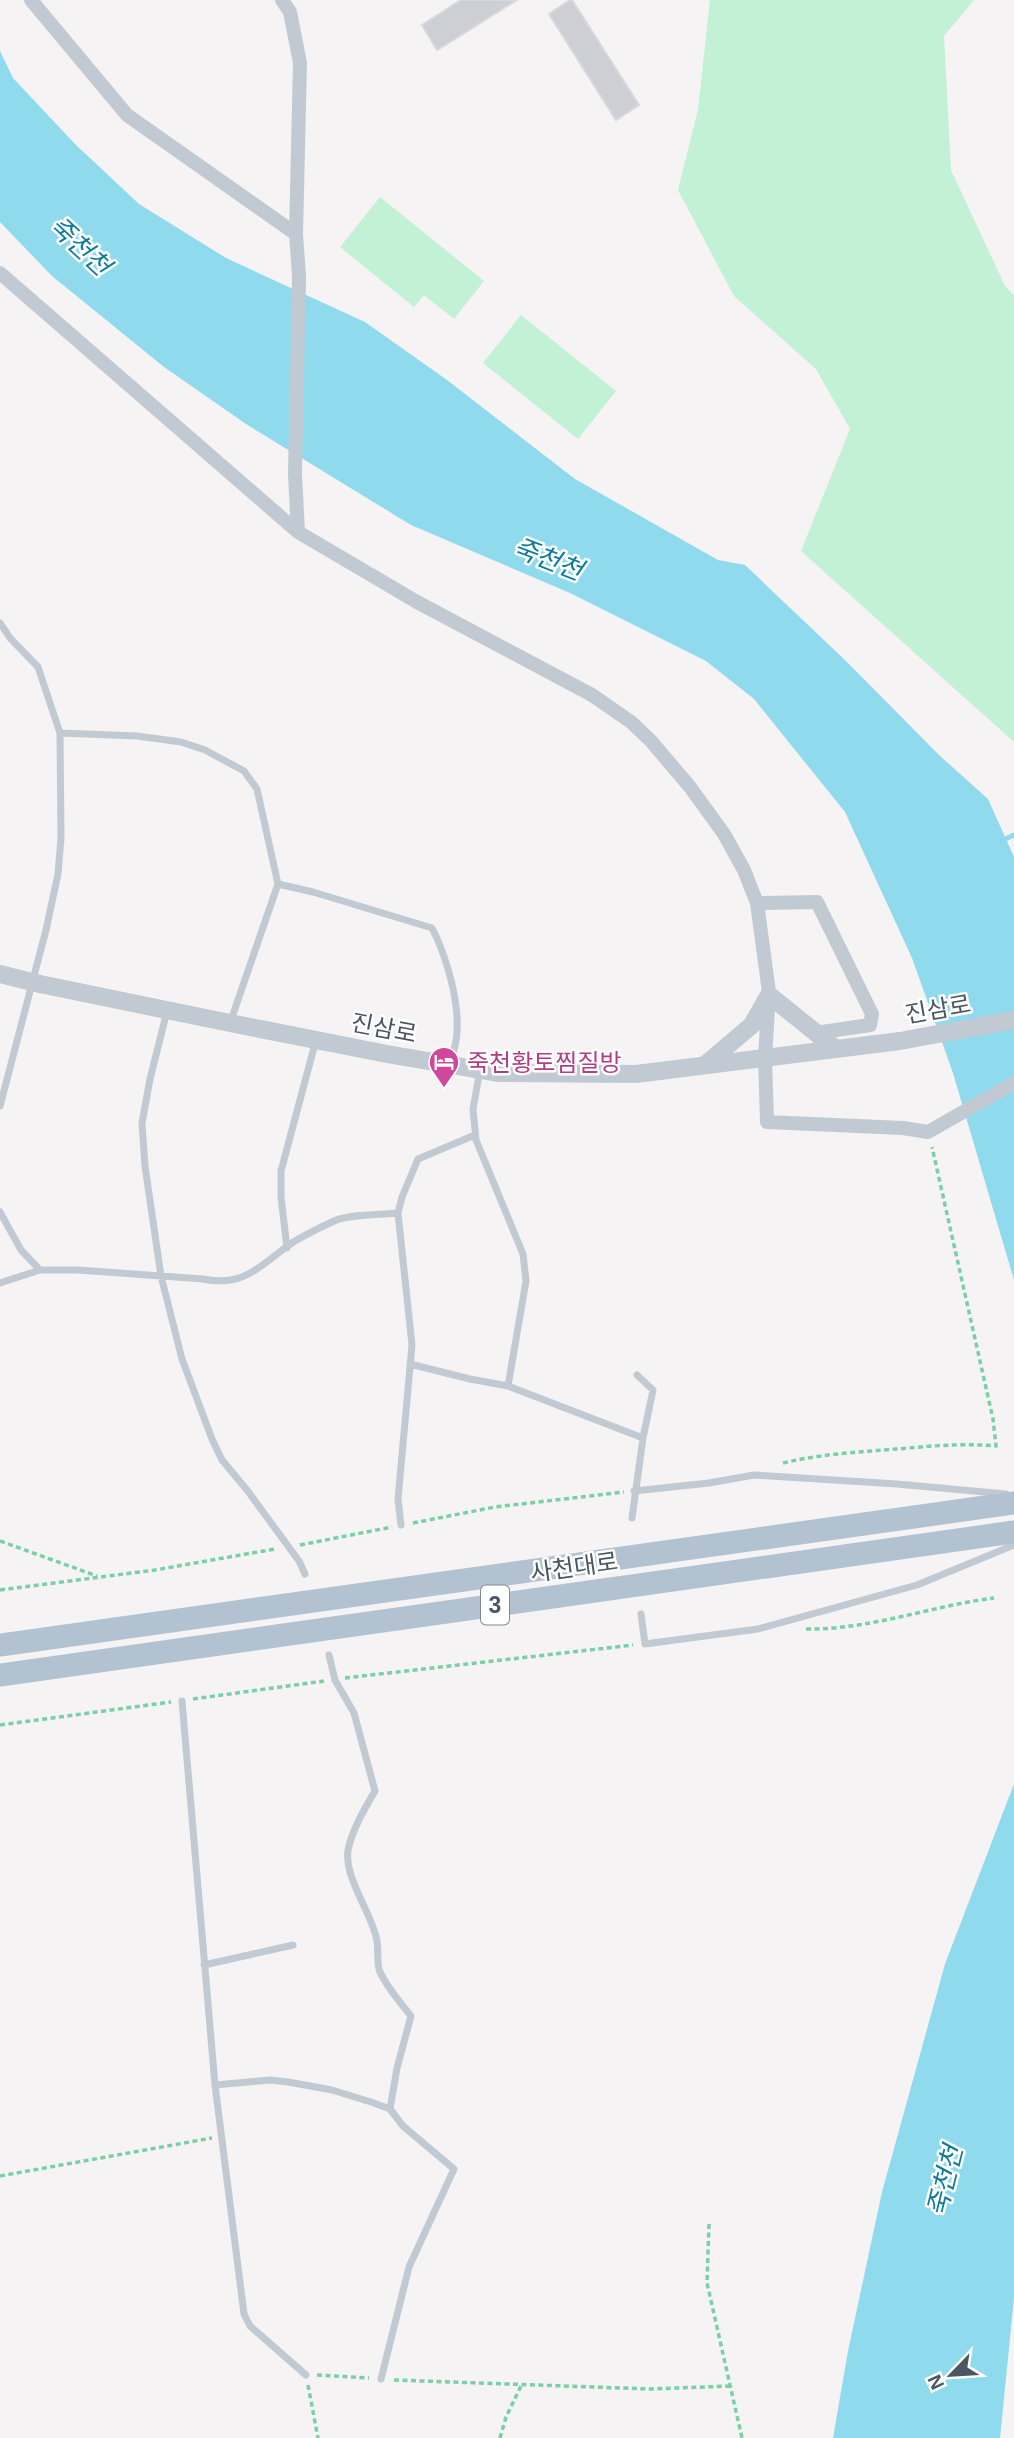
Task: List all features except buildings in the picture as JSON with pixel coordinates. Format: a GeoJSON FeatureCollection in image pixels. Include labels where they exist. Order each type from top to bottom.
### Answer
{"type":"FeatureCollection","features":[{"type":"Feature","properties":{"kind":"main road","name":"사천대로"},"geometry":{"type":"LineString","coordinates":[[0,1645],[1014,1503]]}},
{"type":"Feature","properties":{"kind":"main road","name":"사천대로"},"geometry":{"type":"LineString","coordinates":[[0,1675],[1014,1532]]}},
{"type":"Feature","properties":{"kind":"street"},"geometry":{"type":"LineString","coordinates":[[31,0],[127,116],[296,234]]}},
{"type":"Feature","properties":{"kind":"street"},"geometry":{"type":"LineString","coordinates":[[282,0],[290,12],[300,62],[296,234],[299,275],[295,474],[298,532]]}},
{"type":"Feature","properties":{"kind":"street"},"geometry":{"type":"LineString","coordinates":[[0,274],[298,532],[417,601],[592,695],[631,722],[651,741],[724,834],[744,870],[757,903],[769,995],[765,1058],[767,1122],[903,1128],[928,1132],[1014,1083]]}},
{"type":"Feature","properties":{"kind":"street"},"geometry":{"type":"LineString","coordinates":[[757,903],[817,902],[872,1014],[870,1026],[815,1032]]}},
{"type":"Feature","properties":{"kind":"street","name":"진삼로"},"geometry":{"type":"LineString","coordinates":[[0,974],[316,1040],[451,1065],[538,1074],[636,1074],[900,1041],[1014,1020]]}},
{"type":"Feature","properties":{"kind":"street"},"geometry":{"type":"LineString","coordinates":[[769,995],[836,1049]]}},
{"type":"Feature","properties":{"kind":"street"},"geometry":{"type":"LineString","coordinates":[[703,1066],[752,1025],[769,995]]}},
{"type":"Feature","properties":{"kind":"lane"},"geometry":{"type":"LineString","coordinates":[[0,623],[10,638],[38,667],[60,733],[61,838],[58,874],[46,930],[0,1106]]}},
{"type":"Feature","properties":{"kind":"lane"},"geometry":{"type":"LineString","coordinates":[[60,733],[137,736],[181,742],[205,750],[244,771],[257,789],[278,884],[230,1023]]}},
{"type":"Feature","properties":{"kind":"lane"},"geometry":{"type":"LineString","coordinates":[[278,884],[432,928],[441,945],[453,994],[457,1030],[451,1065]]}},
{"type":"Feature","properties":{"kind":"lane"},"geometry":{"type":"LineString","coordinates":[[168,1010],[142,1123],[145,1166],[161,1276],[182,1359],[222,1460],[289,1547],[305,1574]]}},
{"type":"Feature","properties":{"kind":"lane"},"geometry":{"type":"LineString","coordinates":[[287,1248],[281,1197],[282,1171],[316,1040]]}},
{"type":"Feature","properties":{"kind":"lane"},"geometry":{"type":"LineString","coordinates":[[480,1069],[473,1109],[475,1135],[482,1160],[523,1254],[526,1281],[508,1386]]}},
{"type":"Feature","properties":{"kind":"lane"},"geometry":{"type":"LineString","coordinates":[[401,1525],[398,1499],[412,1345],[398,1213],[418,1158],[475,1135]]}},
{"type":"Feature","properties":{"kind":"lane"},"geometry":{"type":"LineString","coordinates":[[0,1212],[21,1250],[40,1270]]}},
{"type":"Feature","properties":{"kind":"lane"},"geometry":{"type":"LineString","coordinates":[[0,1283],[40,1270],[78,1270],[218,1282],[258,1270],[287,1248],[337,1220],[398,1213]]}},
{"type":"Feature","properties":{"kind":"lane"},"geometry":{"type":"LineString","coordinates":[[410,1364],[508,1386],[643,1438]]}},
{"type":"Feature","properties":{"kind":"lane"},"geometry":{"type":"LineString","coordinates":[[632,1518],[634,1491],[653,1390],[637,1375]]}},
{"type":"Feature","properties":{"kind":"lane"},"geometry":{"type":"LineString","coordinates":[[634,1491],[754,1475],[1014,1495]]}},
{"type":"Feature","properties":{"kind":"lane"},"geometry":{"type":"LineString","coordinates":[[641,1614],[645,1644],[758,1629],[917,1585],[1014,1545]]}},
{"type":"Feature","properties":{"kind":"lane"},"geometry":{"type":"LineString","coordinates":[[329,1655],[335,1680],[354,1713],[375,1791],[348,1850],[350,1871],[378,1941],[378,1968],[387,1986],[411,2016],[397,2068],[390,2109]]}},
{"type":"Feature","properties":{"kind":"lane"},"geometry":{"type":"LineString","coordinates":[[182,1701],[220,2136],[244,2314],[250,2326],[306,2375]]}},
{"type":"Feature","properties":{"kind":"lane"},"geometry":{"type":"LineString","coordinates":[[204,1965],[293,1945]]}},
{"type":"Feature","properties":{"kind":"lane"},"geometry":{"type":"LineString","coordinates":[[215,2085],[270,2080],[288,2082],[331,2090],[390,2109],[403,2126],[454,2169],[409,2267],[381,2379]]}},
{"type":"Feature","properties":{"kind":"path"},"geometry":{"type":"LineString","coordinates":[[0,1541],[98,1577],[0,1590]]}},
{"type":"Feature","properties":{"kind":"path"},"geometry":{"type":"LineString","coordinates":[[795,1629],[831,1630],[994,1598]]}},
{"type":"Feature","properties":{"kind":"path"},"geometry":{"type":"LineString","coordinates":[[0,2176],[220,2136]]}},
{"type":"Feature","properties":{"kind":"path"},"geometry":{"type":"LineString","coordinates":[[709,2224],[707,2283],[742,2438]]}},
{"type":"Feature","properties":{"kind":"path"},"geometry":{"type":"LineString","coordinates":[[318,2438],[306,2375],[521,2386],[650,2389],[730,2386]]}},
{"type":"Feature","properties":{"kind":"path"},"geometry":{"type":"LineString","coordinates":[[500,2438],[506,2417],[521,2386]]}},
{"type":"Feature","properties":{"kind":"green space"},"geometry":{"type":"Polygon","coordinates":[[[710,0],[974,0],[944,36],[951,170],[1005,286],[1014,295],[1014,742],[801,551],[850,429],[816,369],[734,296],[678,190],[698,110],[710,0]]]}},
{"type":"Feature","properties":{"kind":"green space"},"geometry":{"type":"Polygon","coordinates":[[[380,197],[484,281],[454,319],[424,295],[414,307],[340,247],[380,197]]]}},
{"type":"Feature","properties":{"kind":"green space"},"geometry":{"type":"Polygon","coordinates":[[[521,315],[616,391],[578,439],[483,363],[521,315]]]}},
{"type":"Feature","properties":{"kind":"water","name":"죽천천"},"geometry":{"type":"Polygon","coordinates":[[[0,51],[13,78],[75,144],[139,204],[226,258],[365,322],[447,380],[575,479],[718,560],[745,565],[939,755],[988,799],[1014,857],[1014,1280],[953,1073],[912,958],[845,812],[754,699],[706,661],[570,593],[411,525],[246,424],[164,367],[52,276],[0,222],[0,51]]]}},
{"type":"Feature","properties":{"kind":"water","name":"죽천천"},"geometry":{"type":"Polygon","coordinates":[[[1014,1784],[1014,2298],[1000,2438],[833,2438],[848,2351],[882,2192],[945,1964],[1014,1784]]]}},
{"type":"Feature","properties":{"kind":"waterway"},"geometry":{"type":"LineString","coordinates":[[1001,841],[1014,835]]}},
{"type":"Feature","properties":{"kind":"place","name":"죽천황토찜질방"},"geometry":{"type":"Point","coordinates":[444,1089]}}]}
